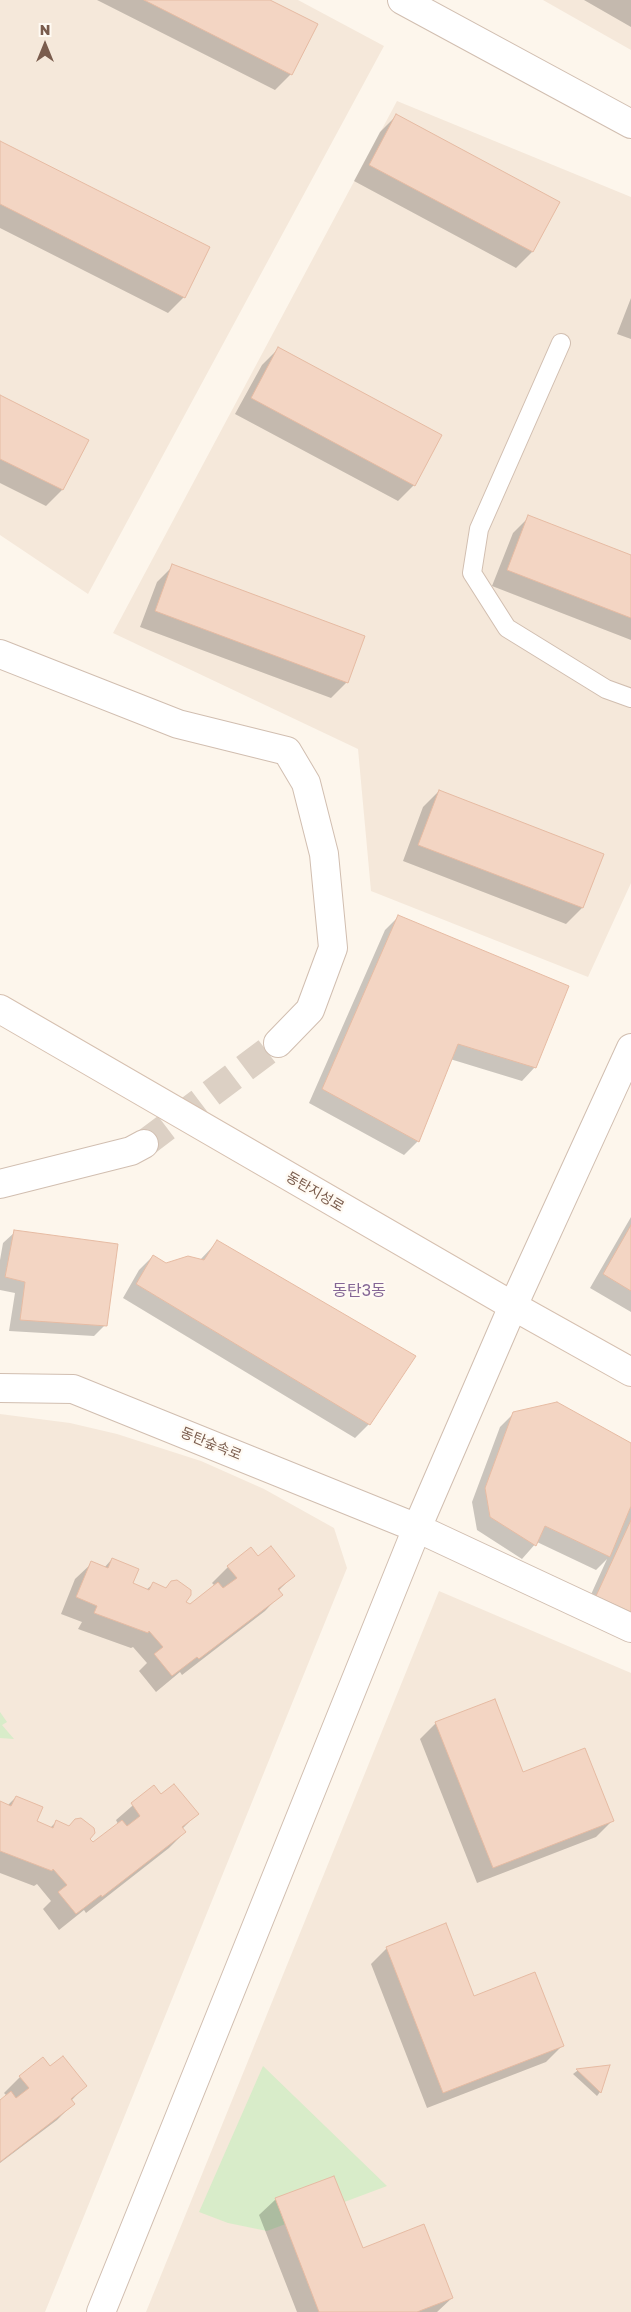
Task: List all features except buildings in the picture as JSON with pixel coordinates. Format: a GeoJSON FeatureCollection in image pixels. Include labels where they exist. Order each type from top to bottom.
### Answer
{"type":"FeatureCollection","features":[{"type":"Feature","properties":{"kind":"street"},"geometry":{"type":"LineString","coordinates":[[402,0],[631,124]]}},
{"type":"Feature","properties":{"kind":"street"},"geometry":{"type":"LineString","coordinates":[[0,654],[178,724],[287,751],[306,783],[324,854],[333,948],[310,1010],[278,1042]]}},
{"type":"Feature","properties":{"kind":"street","name":"동탄지성로"},"geometry":{"type":"LineString","coordinates":[[0,1010],[631,1372]]}},
{"type":"Feature","properties":{"kind":"street"},"geometry":{"type":"LineString","coordinates":[[101,2312],[417,1528],[513,1306],[624,1081],[631,1048]]}},
{"type":"Feature","properties":{"kind":"street"},"geometry":{"type":"LineString","coordinates":[[0,1184],[131,1151],[144,1144]]}},
{"type":"Feature","properties":{"kind":"street","name":"동탄숲속로"},"geometry":{"type":"LineString","coordinates":[[0,1388],[73,1389],[417,1528],[631,1628]]}},
{"type":"Feature","properties":{"kind":"lane"},"geometry":{"type":"LineString","coordinates":[[561,343],[479,529],[472,573],[507,628],[606,690],[631,698]]}},
{"type":"Feature","properties":{"kind":"shaded area"},"geometry":{"type":"Polygon","coordinates":[[[0,0],[298,0],[384,46],[88,594],[0,535],[0,0]]]}},
{"type":"Feature","properties":{"kind":"shaded area"},"geometry":{"type":"Polygon","coordinates":[[[543,0],[631,0],[631,50],[543,0]]]}},
{"type":"Feature","properties":{"kind":"shaded area"},"geometry":{"type":"Polygon","coordinates":[[[397,101],[631,197],[631,883],[588,977],[371,891],[358,749],[113,633],[397,101]]]}},
{"type":"Feature","properties":{"kind":"shaded area"},"geometry":{"type":"Polygon","coordinates":[[[0,1414],[70,1423],[117,1434],[201,1461],[264,1489],[334,1528],[347,1568],[45,2312],[0,2312],[0,1414]]]}},
{"type":"Feature","properties":{"kind":"shaded area"},"geometry":{"type":"Polygon","coordinates":[[[439,1591],[631,1673],[631,2312],[146,2312],[439,1591]]]}},
{"type":"Feature","properties":{"kind":"green space"},"geometry":{"type":"Polygon","coordinates":[[[0,1712],[7,1722],[2,1725],[14,1739],[0,1738],[0,1712]]]}},
{"type":"Feature","properties":{"kind":"green space"},"geometry":{"type":"Polygon","coordinates":[[[263,2066],[387,2186],[267,2231],[228,2223],[199,2212],[263,2066]]]}},
{"type":"Feature","properties":{"kind":"tunnel"},"geometry":{"type":"LineString","coordinates":[[144,1144],[278,1043]]}},
{"type":"Feature","properties":{"kind":"district","name":"동탄3동"},"geometry":{"type":"Point","coordinates":[359,1291]}}]}
